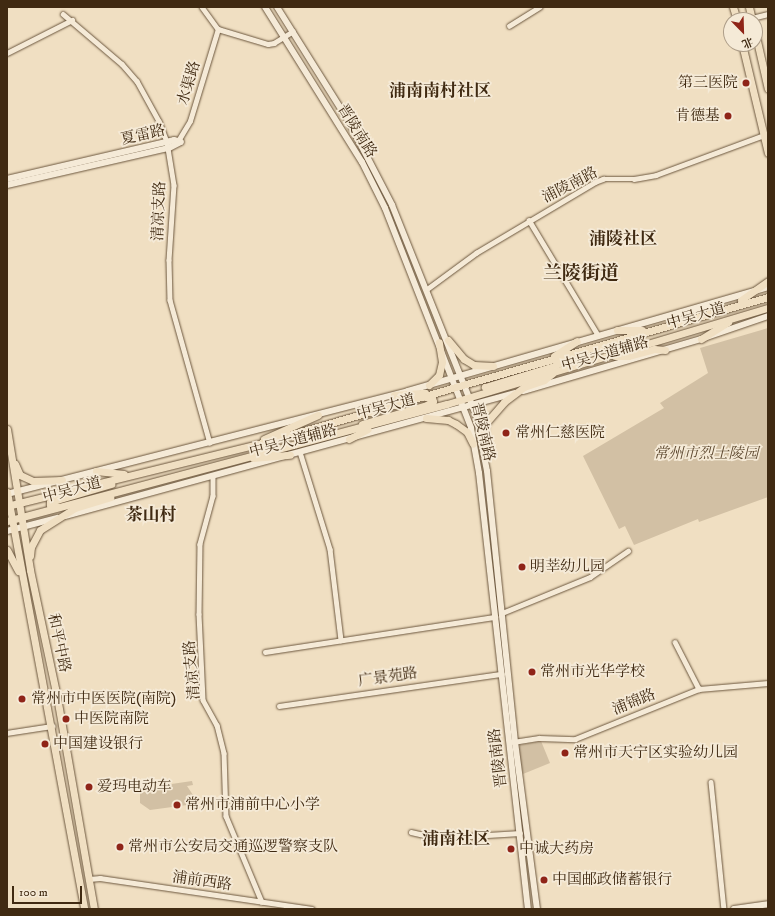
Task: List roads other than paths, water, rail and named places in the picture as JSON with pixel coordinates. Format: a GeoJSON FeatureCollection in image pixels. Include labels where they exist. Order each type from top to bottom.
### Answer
{"type":"FeatureCollection","features":[{"type":"Feature","properties":{"kind":"main road","name":"晋陵南路"},"geometry":{"type":"LineString","coordinates":[[265,7],[362,162],[385,208],[462,400],[473,444],[502,674],[537,909]]}},
{"type":"Feature","properties":{"kind":"main road","name":"晋陵南路"},"geometry":{"type":"LineString","coordinates":[[277,7],[365,150],[392,205],[448,340],[473,405],[483,444],[502,613],[512,742],[528,909]]}},
{"type":"Feature","properties":{"kind":"main road"},"geometry":{"type":"LineString","coordinates":[[744,52],[768,153]]}},
{"type":"Feature","properties":{"kind":"main road"},"geometry":{"type":"LineString","coordinates":[[760,52],[768,89]]}},
{"type":"Feature","properties":{"kind":"main road","name":"夏雷路"},"geometry":{"type":"LineString","coordinates":[[7,185],[181,142],[178,141]]}},
{"type":"Feature","properties":{"kind":"main road","name":"夏雷路"},"geometry":{"type":"LineString","coordinates":[[7,179],[168,145]]}},
{"type":"Feature","properties":{"kind":"main road"},"geometry":{"type":"LineString","coordinates":[[716,312],[748,298],[768,281]]}},
{"type":"Feature","properties":{"kind":"main road","name":"中吴大道辅路"},"geometry":{"type":"LineString","coordinates":[[7,493],[17,492],[394,395],[768,287]]}},
{"type":"Feature","properties":{"kind":"main road","name":"中吴大道"},"geometry":{"type":"LineString","coordinates":[[8,506],[258,444],[768,297]]}},
{"type":"Feature","properties":{"kind":"main road","name":"中吴大道"},"geometry":{"type":"LineString","coordinates":[[9,520],[237,459],[377,424],[768,308]]}},
{"type":"Feature","properties":{"kind":"main road","name":"中吴大道辅路"},"geometry":{"type":"LineString","coordinates":[[10,530],[473,405],[701,340],[768,316]]}},
{"type":"Feature","properties":{"kind":"main road"},"geometry":{"type":"LineString","coordinates":[[701,340],[735,318]]}},
{"type":"Feature","properties":{"kind":"main road"},"geometry":{"type":"LineString","coordinates":[[617,330],[638,331],[669,325]]}},
{"type":"Feature","properties":{"kind":"main road"},"geometry":{"type":"LineString","coordinates":[[448,340],[464,359],[474,366],[493,366]]}},
{"type":"Feature","properties":{"kind":"main road"},"geometry":{"type":"LineString","coordinates":[[524,368],[530,363],[555,355],[577,341]]}},
{"type":"Feature","properties":{"kind":"main road"},"geometry":{"type":"LineString","coordinates":[[429,385],[439,375],[442,362],[439,342]]}},
{"type":"Feature","properties":{"kind":"main road"},"geometry":{"type":"LineString","coordinates":[[491,390],[486,387],[554,366],[587,349]]}},
{"type":"Feature","properties":{"kind":"main road"},"geometry":{"type":"LineString","coordinates":[[607,356],[628,356],[654,349],[665,350]]}},
{"type":"Feature","properties":{"kind":"main road"},"geometry":{"type":"LineString","coordinates":[[483,444],[486,424],[514,393],[544,380],[555,371]]}},
{"type":"Feature","properties":{"kind":"main road"},"geometry":{"type":"LineString","coordinates":[[394,395],[437,392]]}},
{"type":"Feature","properties":{"kind":"main road"},"geometry":{"type":"LineString","coordinates":[[347,431],[373,419],[427,405],[433,400],[432,398],[422,396]]}},
{"type":"Feature","properties":{"kind":"main road"},"geometry":{"type":"LineString","coordinates":[[258,444],[272,434],[299,425],[318,414]]}},
{"type":"Feature","properties":{"kind":"main road"},"geometry":{"type":"LineString","coordinates":[[426,418],[448,420],[456,424],[466,432],[473,444]]}},
{"type":"Feature","properties":{"kind":"main road"},"geometry":{"type":"LineString","coordinates":[[349,439],[377,424]]}},
{"type":"Feature","properties":{"kind":"main road","name":"和平中路"},"geometry":{"type":"LineString","coordinates":[[7,429],[22,527],[57,697],[94,909]]}},
{"type":"Feature","properties":{"kind":"main road"},"geometry":{"type":"LineString","coordinates":[[212,466],[206,462],[255,448],[278,437]]}},
{"type":"Feature","properties":{"kind":"main road"},"geometry":{"type":"LineString","coordinates":[[10,443],[20,475],[33,481],[62,480]]}},
{"type":"Feature","properties":{"kind":"main road"},"geometry":{"type":"LineString","coordinates":[[237,459],[290,455]]}},
{"type":"Feature","properties":{"kind":"main road"},"geometry":{"type":"LineString","coordinates":[[102,496],[135,483],[177,471],[182,467],[181,464],[174,464]]}},
{"type":"Feature","properties":{"kind":"main road"},"geometry":{"type":"LineString","coordinates":[[96,471],[130,475]]}},
{"type":"Feature","properties":{"kind":"main road"},"geometry":{"type":"LineString","coordinates":[[60,507],[50,505],[50,502],[96,489],[146,471]]}},
{"type":"Feature","properties":{"kind":"main road"},"geometry":{"type":"LineString","coordinates":[[30,570],[30,547],[40,530],[65,516],[75,508],[101,501],[126,489]]}},
{"type":"Feature","properties":{"kind":"main road","name":"和平中路"},"geometry":{"type":"LineString","coordinates":[[7,493],[10,530],[23,583],[52,726],[84,909]]}},
{"type":"Feature","properties":{"kind":"main road"},"geometry":{"type":"LineString","coordinates":[[7,550],[23,583]]}},
{"type":"Feature","properties":{"kind":"main road"},"geometry":{"type":"LineString","coordinates":[[734,909],[768,904]]}},
{"type":"Feature","properties":{"kind":"street"},"geometry":{"type":"LineString","coordinates":[[202,7],[218,29],[268,44],[274,43],[293,31]]}},
{"type":"Feature","properties":{"kind":"street"},"geometry":{"type":"LineString","coordinates":[[508,26],[540,7]]}},
{"type":"Feature","properties":{"kind":"street","name":"清凉支路"},"geometry":{"type":"LineString","coordinates":[[63,14],[72,20],[122,64],[136,81],[159,121],[168,145],[174,192],[169,260],[170,300],[210,443]]}},
{"type":"Feature","properties":{"kind":"street"},"geometry":{"type":"LineString","coordinates":[[7,54],[72,20]]}},
{"type":"Feature","properties":{"kind":"street","name":"水渠路"},"geometry":{"type":"LineString","coordinates":[[178,141],[190,121],[198,87],[218,29]]}},
{"type":"Feature","properties":{"kind":"street","name":"浦陵南路"},"geometry":{"type":"LineString","coordinates":[[427,289],[476,253],[529,220],[604,179],[634,179],[656,175],[764,135]]}},
{"type":"Feature","properties":{"kind":"street"},"geometry":{"type":"LineString","coordinates":[[529,220],[598,335]]}},
{"type":"Feature","properties":{"kind":"street"},"geometry":{"type":"LineString","coordinates":[[300,452],[330,549],[341,640]]}},
{"type":"Feature","properties":{"kind":"street","name":"清凉支路"},"geometry":{"type":"LineString","coordinates":[[213,476],[213,496],[200,544],[199,614],[203,700],[217,725],[224,753],[226,816],[262,902]]}},
{"type":"Feature","properties":{"kind":"street"},"geometry":{"type":"LineString","coordinates":[[502,613],[590,578],[628,551]]}},
{"type":"Feature","properties":{"kind":"street"},"geometry":{"type":"LineString","coordinates":[[265,652],[495,617]]}},
{"type":"Feature","properties":{"kind":"street"},"geometry":{"type":"LineString","coordinates":[[675,642],[699,689]]}},
{"type":"Feature","properties":{"kind":"street","name":"广景苑路"},"geometry":{"type":"LineString","coordinates":[[279,706],[502,674]]}},
{"type":"Feature","properties":{"kind":"street","name":"浦锦路"},"geometry":{"type":"LineString","coordinates":[[512,742],[539,738],[575,739],[699,689],[768,684]]}},
{"type":"Feature","properties":{"kind":"street"},"geometry":{"type":"LineString","coordinates":[[7,733],[52,726]]}},
{"type":"Feature","properties":{"kind":"street"},"geometry":{"type":"LineString","coordinates":[[711,782],[724,909]]}},
{"type":"Feature","properties":{"kind":"street"},"geometry":{"type":"LineString","coordinates":[[411,832],[438,838],[520,833]]}},
{"type":"Feature","properties":{"kind":"street","name":"浦前西路"},"geometry":{"type":"LineString","coordinates":[[89,879],[100,878],[312,909]]}},
{"type":"Feature","properties":{"kind":"place","name":"第三医院"},"geometry":{"type":"Point","coordinates":[746,83]}},
{"type":"Feature","properties":{"kind":"place","name":"肯德基"},"geometry":{"type":"Point","coordinates":[728,116]}},
{"type":"Feature","properties":{"kind":"place","name":"常州仁慈医院"},"geometry":{"type":"Point","coordinates":[506,433]}},
{"type":"Feature","properties":{"kind":"place","name":"明莘幼儿园"},"geometry":{"type":"Point","coordinates":[522,567]}},
{"type":"Feature","properties":{"kind":"place","name":"常州市光华学校"},"geometry":{"type":"Point","coordinates":[532,672]}},
{"type":"Feature","properties":{"kind":"place","name":"常州市中医医院(南院)"},"geometry":{"type":"Point","coordinates":[22,699]}},
{"type":"Feature","properties":{"kind":"place","name":"中医院南院"},"geometry":{"type":"Point","coordinates":[66,719]}},
{"type":"Feature","properties":{"kind":"place","name":"中国建设银行"},"geometry":{"type":"Point","coordinates":[45,744]}},
{"type":"Feature","properties":{"kind":"place","name":"常州市天宁区实验幼儿园"},"geometry":{"type":"Point","coordinates":[565,753]}},
{"type":"Feature","properties":{"kind":"place","name":"爱玛电动车"},"geometry":{"type":"Point","coordinates":[89,787]}},
{"type":"Feature","properties":{"kind":"place","name":"常州市浦前中心小学"},"geometry":{"type":"Point","coordinates":[177,805]}},
{"type":"Feature","properties":{"kind":"place","name":"常州市公安局交通巡逻警察支队"},"geometry":{"type":"Point","coordinates":[120,847]}},
{"type":"Feature","properties":{"kind":"place","name":"中诚大药房"},"geometry":{"type":"Point","coordinates":[511,849]}},
{"type":"Feature","properties":{"kind":"place","name":"中国邮政储蓄银行"},"geometry":{"type":"Point","coordinates":[544,880]}},
{"type":"Feature","properties":{"kind":"district","name":"浦南南村社区"},"geometry":{"type":"Point","coordinates":[440,92]}},
{"type":"Feature","properties":{"kind":"district","name":"浦陵社区"},"geometry":{"type":"Point","coordinates":[623,240]}},
{"type":"Feature","properties":{"kind":"district","name":"兰陵街道"},"geometry":{"type":"Point","coordinates":[581,274]}},
{"type":"Feature","properties":{"kind":"district","name":"茶山村"},"geometry":{"type":"Point","coordinates":[151,516]}},
{"type":"Feature","properties":{"kind":"district","name":"浦南社区"},"geometry":{"type":"Point","coordinates":[456,840]}},
{"type":"Feature","properties":{"kind":"park label","name":"常州市烈士陵园"},"geometry":{"type":"Point","coordinates":[706,454]}}]}
